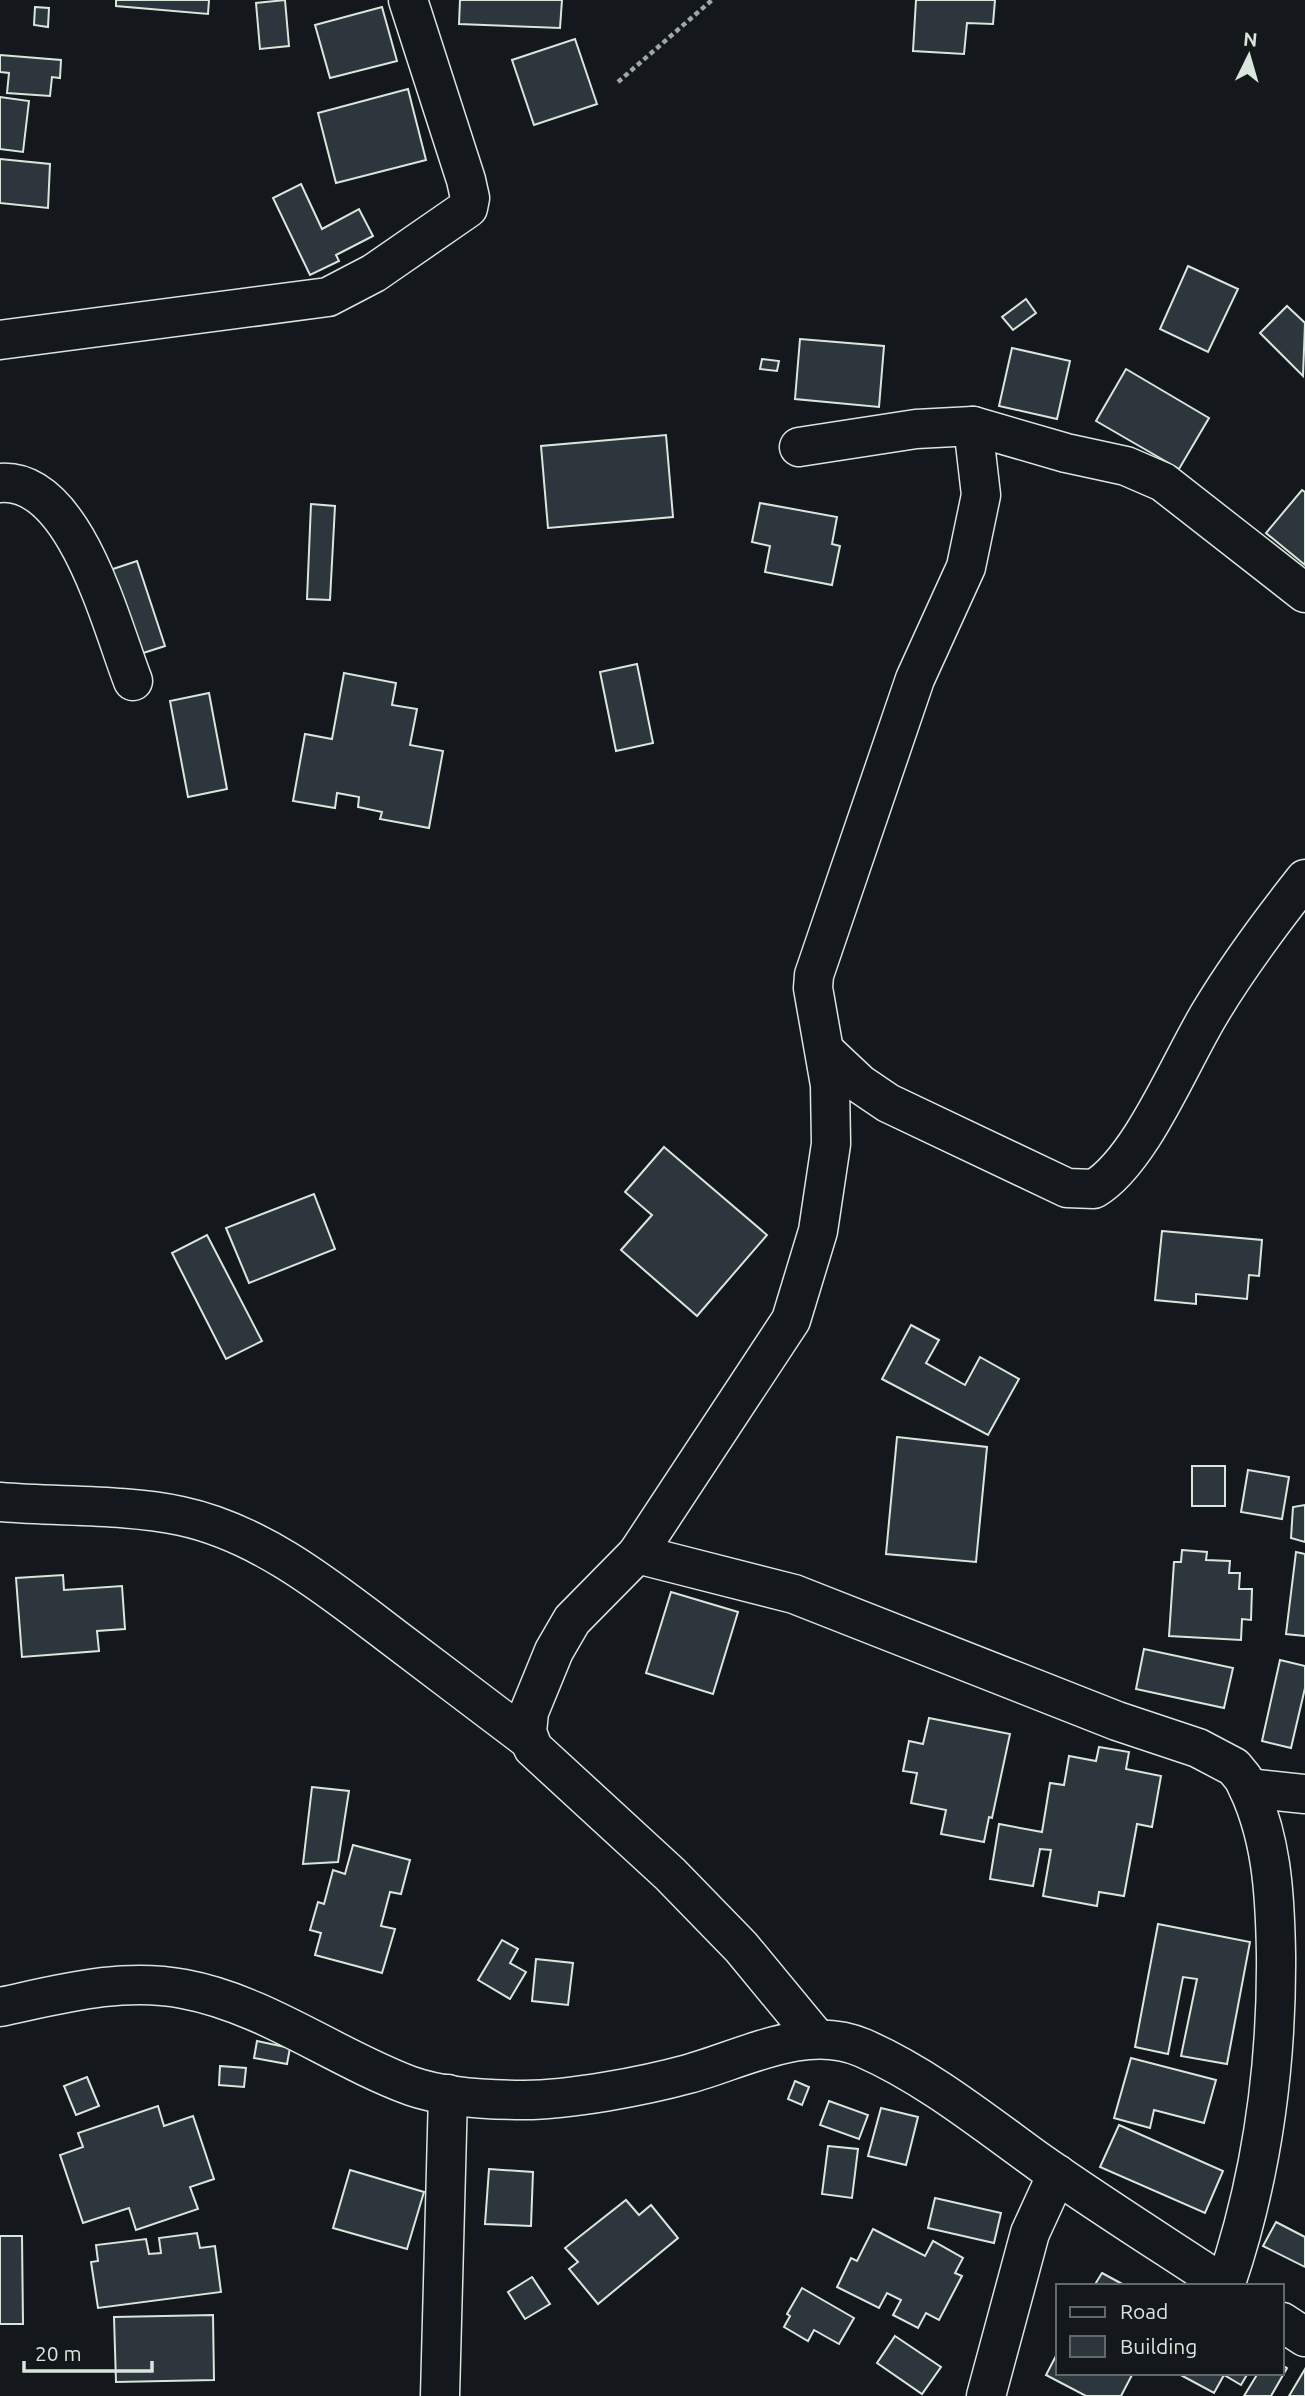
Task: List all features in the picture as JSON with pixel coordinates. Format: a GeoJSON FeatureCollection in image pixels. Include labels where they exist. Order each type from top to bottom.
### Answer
{"type":"FeatureCollection","features":[{"type":"Feature","properties":{"kind":"street"},"geometry":{"type":"LineString","coordinates":[[0,340],[328,297],[374,273],[468,208],[470,198],[466,180],[408,0]]}},
{"type":"Feature","properties":{"kind":"street"},"geometry":{"type":"LineString","coordinates":[[529,1740],[529,1712],[554,1651],[572,1620],[637,1554],[791,1320],[818,1231],[831,1144],[830,1085],[813,988],[814,975],[915,679],[966,567],[981,495],[973,426]]}},
{"type":"Feature","properties":{"kind":"street"},"geometry":{"type":"LineString","coordinates":[[799,447],[916,429],[973,426],[1148,474],[1163,482],[1305,593]]}},
{"type":"Feature","properties":{"kind":"street"},"geometry":{"type":"LineString","coordinates":[[0,483],[33,488],[68,523],[83,551],[133,681]]}},
{"type":"Feature","properties":{"kind":"street"},"geometry":{"type":"LineString","coordinates":[[826,1052],[860,1084],[888,1103],[1068,1188],[1094,1189],[1132,1154],[1209,1014],[1253,945],[1305,878]]}},
{"type":"Feature","properties":{"kind":"street"},"geometry":{"type":"LineString","coordinates":[[0,1502],[181,1516],[217,1527],[264,1549],[320,1581],[529,1740],[741,1947],[817,2039]]}},
{"type":"Feature","properties":{"kind":"street"},"geometry":{"type":"LineString","coordinates":[[637,1554],[794,1594],[1116,1721],[1199,1748],[1234,1767],[1248,1788],[1271,1865],[1274,1887],[1276,2010],[1266,2119],[1255,2185],[1226,2284]]}},
{"type":"Feature","properties":{"kind":"street"},"geometry":{"type":"LineString","coordinates":[[1248,1788],[1305,1794]]}},
{"type":"Feature","properties":{"kind":"street"},"geometry":{"type":"LineString","coordinates":[[0,2007],[88,1988],[124,1984],[186,1989],[265,2018],[412,2086],[448,2094],[527,2100],[625,2088],[688,2074],[763,2049],[817,2039],[862,2047],[938,2090],[1057,2174],[1222,2284]]}},
{"type":"Feature","properties":{"kind":"street"},"geometry":{"type":"LineString","coordinates":[[440,2396],[448,2094]]}},
{"type":"Feature","properties":{"kind":"street"},"geometry":{"type":"LineString","coordinates":[[986,2396],[1030,2233],[1057,2174]]}},
{"type":"Feature","properties":{"kind":"street"},"geometry":{"type":"LineString","coordinates":[[1284,2323],[1305,2337]]}},
{"type":"Feature","properties":{"kind":"path"},"geometry":{"type":"LineString","coordinates":[[618,82],[712,0]]}},
{"type":"Feature","properties":{"kind":"building"},"geometry":{"type":"Polygon","coordinates":[[[116,0],[209,0],[208,14],[116,6],[116,0]]]}},
{"type":"Feature","properties":{"kind":"building"},"geometry":{"type":"Polygon","coordinates":[[[285,0],[289,46],[260,49],[256,3],[285,0]]]}},
{"type":"Feature","properties":{"kind":"building"},"geometry":{"type":"Polygon","coordinates":[[[460,0],[562,0],[560,28],[459,24],[460,0]]]}},
{"type":"Feature","properties":{"kind":"building"},"geometry":{"type":"Polygon","coordinates":[[[916,0],[995,0],[993,24],[967,23],[964,54],[913,51],[916,0]]]}},
{"type":"Feature","properties":{"kind":"building"},"geometry":{"type":"Polygon","coordinates":[[[35,7],[49,8],[48,27],[34,25],[35,7]]]}},
{"type":"Feature","properties":{"kind":"building"},"geometry":{"type":"Polygon","coordinates":[[[382,7],[397,61],[330,78],[315,25],[382,7]]]}},
{"type":"Feature","properties":{"kind":"building"},"geometry":{"type":"Polygon","coordinates":[[[575,39],[597,104],[534,125],[512,60],[575,39]]]}},
{"type":"Feature","properties":{"kind":"building"},"geometry":{"type":"Polygon","coordinates":[[[0,55],[61,60],[60,78],[52,77],[50,96],[7,93],[9,73],[0,72],[0,55]]]}},
{"type":"Feature","properties":{"kind":"building"},"geometry":{"type":"Polygon","coordinates":[[[408,89],[426,160],[336,183],[318,113],[408,89]]]}},
{"type":"Feature","properties":{"kind":"building"},"geometry":{"type":"Polygon","coordinates":[[[0,97],[29,101],[23,152],[0,149],[0,97]]]}},
{"type":"Feature","properties":{"kind":"building"},"geometry":{"type":"Polygon","coordinates":[[[0,159],[50,164],[48,208],[0,203],[0,159]]]}},
{"type":"Feature","properties":{"kind":"building"},"geometry":{"type":"Polygon","coordinates":[[[301,184],[322,229],[359,209],[373,236],[336,255],[339,261],[310,275],[273,198],[301,184]]]}},
{"type":"Feature","properties":{"kind":"building"},"geometry":{"type":"Polygon","coordinates":[[[1188,266],[1238,289],[1208,352],[1160,329],[1188,266]]]}},
{"type":"Feature","properties":{"kind":"building"},"geometry":{"type":"Polygon","coordinates":[[[1026,299],[1036,313],[1013,330],[1002,317],[1026,299]]]}},
{"type":"Feature","properties":{"kind":"building"},"geometry":{"type":"Polygon","coordinates":[[[1287,306],[1305,323],[1303,376],[1260,333],[1287,306]]]}},
{"type":"Feature","properties":{"kind":"building"},"geometry":{"type":"Polygon","coordinates":[[[800,339],[884,346],[879,407],[795,399],[800,339]]]}},
{"type":"Feature","properties":{"kind":"building"},"geometry":{"type":"Polygon","coordinates":[[[1012,348],[1070,361],[1057,419],[999,406],[1012,348]]]}},
{"type":"Feature","properties":{"kind":"building"},"geometry":{"type":"Polygon","coordinates":[[[762,359],[779,361],[777,371],[760,369],[762,359]]]}},
{"type":"Feature","properties":{"kind":"building"},"geometry":{"type":"Polygon","coordinates":[[[1126,369],[1209,418],[1179,469],[1096,421],[1126,369]]]}},
{"type":"Feature","properties":{"kind":"building"},"geometry":{"type":"Polygon","coordinates":[[[666,435],[673,517],[548,528],[541,446],[666,435]]]}},
{"type":"Feature","properties":{"kind":"building"},"geometry":{"type":"Polygon","coordinates":[[[1302,490],[1305,492],[1305,565],[1266,533],[1302,490]]]}},
{"type":"Feature","properties":{"kind":"building"},"geometry":{"type":"Polygon","coordinates":[[[760,503],[837,517],[832,544],[840,546],[832,585],[765,572],[770,546],[752,542],[760,503]]]}},
{"type":"Feature","properties":{"kind":"building"},"geometry":{"type":"Polygon","coordinates":[[[311,504],[335,506],[330,600],[307,599],[311,504]]]}},
{"type":"Feature","properties":{"kind":"building"},"geometry":{"type":"Polygon","coordinates":[[[137,561],[165,646],[134,656],[107,571],[137,561]]]}},
{"type":"Feature","properties":{"kind":"building"},"geometry":{"type":"Polygon","coordinates":[[[637,664],[653,743],[616,751],[600,672],[637,664]]]}},
{"type":"Feature","properties":{"kind":"building"},"geometry":{"type":"Polygon","coordinates":[[[344,673],[396,683],[392,705],[417,709],[410,745],[443,751],[429,828],[380,819],[382,812],[358,807],[359,797],[337,793],[335,808],[293,801],[305,734],[332,739],[344,673]]]}},
{"type":"Feature","properties":{"kind":"building"},"geometry":{"type":"Polygon","coordinates":[[[209,693],[227,789],[188,797],[170,701],[209,693]]]}},
{"type":"Feature","properties":{"kind":"building"},"geometry":{"type":"Polygon","coordinates":[[[664,1147],[767,1235],[697,1316],[621,1250],[652,1215],[625,1192],[664,1147]]]}},
{"type":"Feature","properties":{"kind":"building"},"geometry":{"type":"Polygon","coordinates":[[[314,1194],[335,1249],[249,1283],[226,1228],[314,1194]]]}},
{"type":"Feature","properties":{"kind":"building"},"geometry":{"type":"Polygon","coordinates":[[[1162,1231],[1262,1240],[1259,1276],[1249,1275],[1247,1299],[1196,1294],[1196,1304],[1155,1300],[1162,1231]]]}},
{"type":"Feature","properties":{"kind":"building"},"geometry":{"type":"Polygon","coordinates":[[[207,1235],[262,1341],[226,1359],[172,1253],[207,1235]]]}},
{"type":"Feature","properties":{"kind":"building"},"geometry":{"type":"Polygon","coordinates":[[[911,1325],[939,1340],[926,1363],[965,1385],[980,1357],[1019,1379],[988,1435],[882,1379],[911,1325]]]}},
{"type":"Feature","properties":{"kind":"building"},"geometry":{"type":"Polygon","coordinates":[[[897,1437],[987,1447],[976,1562],[886,1554],[897,1437]]]}},
{"type":"Feature","properties":{"kind":"building"},"geometry":{"type":"Polygon","coordinates":[[[1192,1466],[1225,1466],[1225,1506],[1192,1506],[1192,1466]]]}},
{"type":"Feature","properties":{"kind":"building"},"geometry":{"type":"Polygon","coordinates":[[[1248,1470],[1289,1477],[1282,1519],[1241,1512],[1248,1470]]]}},
{"type":"Feature","properties":{"kind":"building"},"geometry":{"type":"Polygon","coordinates":[[[1305,1505],[1305,1542],[1291,1538],[1293,1507],[1305,1505]]]}},
{"type":"Feature","properties":{"kind":"building"},"geometry":{"type":"Polygon","coordinates":[[[1182,1550],[1207,1552],[1206,1560],[1230,1561],[1229,1573],[1240,1573],[1239,1589],[1252,1589],[1251,1620],[1242,1619],[1241,1640],[1169,1636],[1174,1562],[1181,1562],[1182,1550]]]}},
{"type":"Feature","properties":{"kind":"building"},"geometry":{"type":"Polygon","coordinates":[[[1296,1552],[1305,1554],[1305,1636],[1286,1634],[1296,1552]]]}},
{"type":"Feature","properties":{"kind":"building"},"geometry":{"type":"Polygon","coordinates":[[[63,1575],[64,1590],[122,1586],[125,1629],[97,1631],[99,1651],[22,1657],[16,1578],[63,1575]]]}},
{"type":"Feature","properties":{"kind":"building"},"geometry":{"type":"Polygon","coordinates":[[[671,1592],[738,1612],[713,1694],[646,1673],[671,1592]]]}},
{"type":"Feature","properties":{"kind":"building"},"geometry":{"type":"Polygon","coordinates":[[[1144,1649],[1233,1668],[1224,1708],[1136,1689],[1144,1649]]]}},
{"type":"Feature","properties":{"kind":"building"},"geometry":{"type":"Polygon","coordinates":[[[1280,1660],[1305,1666],[1305,1688],[1291,1748],[1262,1741],[1280,1660]]]}},
{"type":"Feature","properties":{"kind":"building"},"geometry":{"type":"Polygon","coordinates":[[[929,1718],[1010,1734],[992,1818],[989,1817],[984,1842],[941,1834],[946,1810],[911,1803],[917,1773],[903,1771],[909,1741],[923,1744],[929,1718]]]}},
{"type":"Feature","properties":{"kind":"building"},"geometry":{"type":"Polygon","coordinates":[[[1099,1747],[1129,1752],[1126,1769],[1161,1776],[1152,1827],[1137,1824],[1124,1896],[1099,1892],[1097,1906],[1043,1896],[1051,1850],[1040,1849],[1033,1886],[990,1879],[999,1824],[1042,1832],[1050,1783],[1064,1785],[1069,1756],[1096,1761],[1099,1747]]]}},
{"type":"Feature","properties":{"kind":"building"},"geometry":{"type":"Polygon","coordinates":[[[312,1787],[349,1791],[338,1862],[303,1864],[312,1787]]]}},
{"type":"Feature","properties":{"kind":"building"},"geometry":{"type":"Polygon","coordinates":[[[353,1845],[410,1860],[401,1894],[390,1892],[381,1926],[395,1929],[382,1973],[315,1955],[321,1933],[310,1930],[318,1902],[324,1904],[333,1870],[345,1874],[353,1845]]]}},
{"type":"Feature","properties":{"kind":"building"},"geometry":{"type":"Polygon","coordinates":[[[1158,1924],[1250,1942],[1227,2064],[1181,2056],[1197,1979],[1183,1977],[1168,2054],[1135,2047],[1158,1924]]]}},
{"type":"Feature","properties":{"kind":"building"},"geometry":{"type":"Polygon","coordinates":[[[502,1940],[518,1949],[510,1963],[526,1972],[510,1999],[478,1980],[502,1940]]]}},
{"type":"Feature","properties":{"kind":"building"},"geometry":{"type":"Polygon","coordinates":[[[536,1959],[573,1963],[568,2005],[532,2001],[536,1959]]]}},
{"type":"Feature","properties":{"kind":"building"},"geometry":{"type":"Polygon","coordinates":[[[257,2041],[290,2048],[287,2064],[254,2058],[257,2041]]]}},
{"type":"Feature","properties":{"kind":"building"},"geometry":{"type":"Polygon","coordinates":[[[1131,2058],[1216,2080],[1204,2123],[1154,2110],[1150,2128],[1114,2118],[1131,2058]]]}},
{"type":"Feature","properties":{"kind":"building"},"geometry":{"type":"Polygon","coordinates":[[[220,2066],[246,2068],[244,2087],[219,2085],[220,2066]]]}},
{"type":"Feature","properties":{"kind":"building"},"geometry":{"type":"Polygon","coordinates":[[[87,2077],[99,2106],[76,2115],[64,2086],[87,2077]]]}},
{"type":"Feature","properties":{"kind":"building"},"geometry":{"type":"Polygon","coordinates":[[[795,2081],[809,2087],[802,2105],[788,2099],[795,2081]]]}},
{"type":"Feature","properties":{"kind":"building"},"geometry":{"type":"Polygon","coordinates":[[[829,2101],[868,2115],[859,2139],[820,2125],[829,2101]]]}},
{"type":"Feature","properties":{"kind":"building"},"geometry":{"type":"Polygon","coordinates":[[[158,2106],[164,2126],[193,2116],[214,2179],[190,2187],[198,2209],[136,2230],[129,2208],[83,2223],[60,2155],[83,2147],[78,2133],[158,2106]]]}},
{"type":"Feature","properties":{"kind":"building"},"geometry":{"type":"Polygon","coordinates":[[[881,2108],[918,2117],[906,2165],[868,2156],[881,2108]]]}},
{"type":"Feature","properties":{"kind":"building"},"geometry":{"type":"Polygon","coordinates":[[[1119,2125],[1223,2171],[1205,2213],[1100,2167],[1119,2125]]]}},
{"type":"Feature","properties":{"kind":"building"},"geometry":{"type":"Polygon","coordinates":[[[828,2146],[858,2149],[852,2198],[822,2194],[828,2146]]]}},
{"type":"Feature","properties":{"kind":"building"},"geometry":{"type":"Polygon","coordinates":[[[489,2169],[533,2172],[531,2226],[485,2224],[489,2169]]]}},
{"type":"Feature","properties":{"kind":"building"},"geometry":{"type":"Polygon","coordinates":[[[350,2170],[424,2192],[407,2249],[333,2228],[350,2170]]]}},
{"type":"Feature","properties":{"kind":"building"},"geometry":{"type":"Polygon","coordinates":[[[935,2198],[1001,2213],[994,2243],[928,2228],[935,2198]]]}},
{"type":"Feature","properties":{"kind":"building"},"geometry":{"type":"Polygon","coordinates":[[[626,2200],[639,2215],[651,2205],[678,2238],[598,2304],[569,2269],[578,2262],[565,2248],[626,2200]]]}},
{"type":"Feature","properties":{"kind":"building"},"geometry":{"type":"Polygon","coordinates":[[[1276,2222],[1305,2237],[1305,2267],[1263,2246],[1276,2222]]]}},
{"type":"Feature","properties":{"kind":"building"},"geometry":{"type":"Polygon","coordinates":[[[873,2229],[925,2256],[933,2241],[963,2258],[955,2273],[962,2276],[939,2320],[926,2313],[918,2328],[893,2315],[901,2300],[887,2293],[879,2308],[837,2287],[851,2258],[857,2261],[873,2229]]]}},
{"type":"Feature","properties":{"kind":"building"},"geometry":{"type":"Polygon","coordinates":[[[197,2233],[200,2248],[215,2246],[221,2292],[98,2308],[91,2262],[98,2261],[96,2245],[146,2239],[149,2254],[161,2253],[159,2238],[197,2233]]]}},
{"type":"Feature","properties":{"kind":"building"},"geometry":{"type":"Polygon","coordinates":[[[0,2236],[22,2236],[23,2324],[0,2324],[0,2236]]]}},
{"type":"Feature","properties":{"kind":"building"},"geometry":{"type":"Polygon","coordinates":[[[1102,2273],[1122,2284],[1095,2284],[1102,2273]]]}},
{"type":"Feature","properties":{"kind":"building"},"geometry":{"type":"Polygon","coordinates":[[[532,2277],[550,2304],[525,2319],[508,2292],[532,2277]]]}},
{"type":"Feature","properties":{"kind":"building"},"geometry":{"type":"Polygon","coordinates":[[[802,2288],[854,2318],[839,2344],[814,2330],[808,2341],[784,2327],[790,2316],[787,2314],[802,2288]]]}},
{"type":"Feature","properties":{"kind":"building"},"geometry":{"type":"Polygon","coordinates":[[[213,2315],[214,2380],[116,2382],[114,2317],[213,2315]]]}},
{"type":"Feature","properties":{"kind":"building"},"geometry":{"type":"Polygon","coordinates":[[[895,2336],[941,2367],[922,2394],[877,2363],[895,2336]]]}},
{"type":"Feature","properties":{"kind":"building"},"geometry":{"type":"Polygon","coordinates":[[[1056,2356],[1056,2375],[1132,2375],[1121,2396],[1086,2396],[1046,2375],[1056,2356]]]}},
{"type":"Feature","properties":{"kind":"building"},"geometry":{"type":"Polygon","coordinates":[[[1305,2369],[1305,2396],[1289,2396],[1305,2369]]]}},
{"type":"Feature","properties":{"kind":"building"},"geometry":{"type":"Polygon","coordinates":[[[1181,2375],[1224,2375],[1214,2393],[1181,2375]]]}},
{"type":"Feature","properties":{"kind":"building"},"geometry":{"type":"Polygon","coordinates":[[[1224,2375],[1247,2375],[1241,2385],[1224,2375]]]}},
{"type":"Feature","properties":{"kind":"building"},"geometry":{"type":"Polygon","coordinates":[[[1257,2375],[1283,2375],[1271,2396],[1244,2396],[1257,2375]]]}}]}
